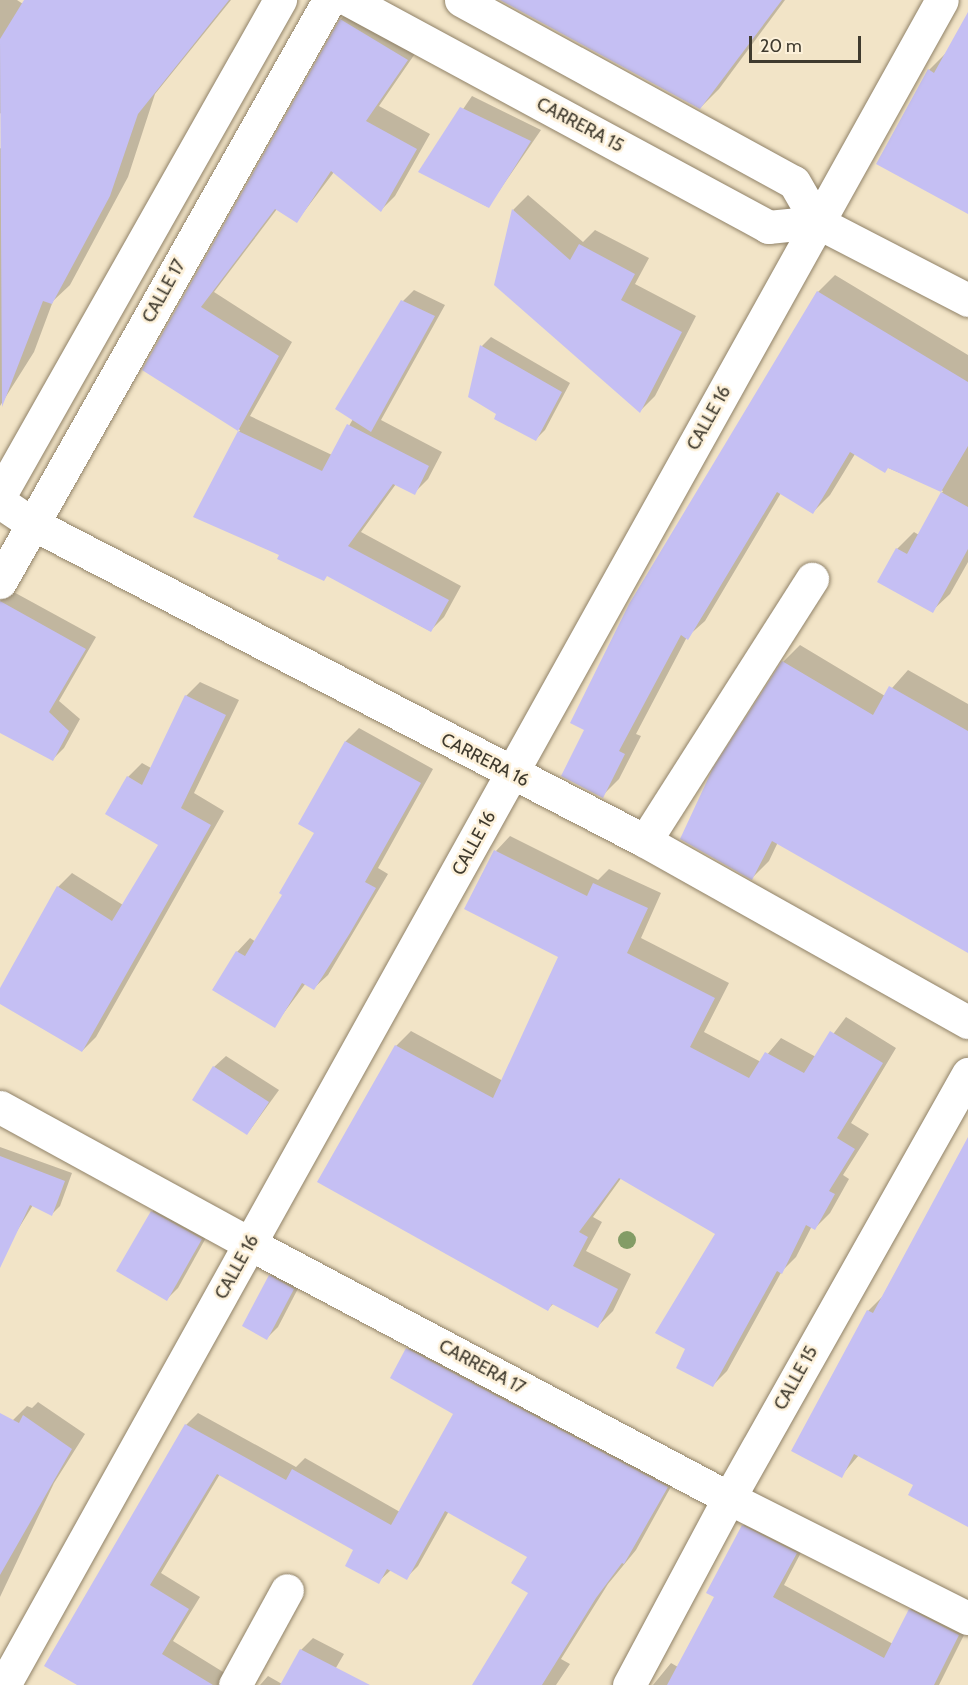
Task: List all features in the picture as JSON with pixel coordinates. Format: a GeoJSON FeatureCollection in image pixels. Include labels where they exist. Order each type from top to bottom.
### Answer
{"type":"FeatureCollection","features":[{"type":"Feature","properties":{"kind":"main road"},"geometry":{"type":"LineString","coordinates":[[0,495],[280,0]]}},
{"type":"Feature","properties":{"kind":"main road","name":"CALLE 17"},"geometry":{"type":"LineString","coordinates":[[0,582],[328,0]]}},
{"type":"Feature","properties":{"kind":"main road","name":"CARRERA 15"},"geometry":{"type":"LineString","coordinates":[[349,0],[768,226],[817,222]]}},
{"type":"Feature","properties":{"kind":"main road"},"geometry":{"type":"LineString","coordinates":[[460,0],[794,182],[817,222],[968,300]]}},
{"type":"Feature","properties":{"kind":"main road","name":"CALLE 16"},"geometry":{"type":"LineString","coordinates":[[4,1685],[942,0]]}},
{"type":"Feature","properties":{"kind":"main road","name":"CARRERA 16"},"geometry":{"type":"LineString","coordinates":[[0,502],[33,524],[645,842],[968,1022]]}},
{"type":"Feature","properties":{"kind":"main road"},"geometry":{"type":"LineString","coordinates":[[645,842],[812,579]]}},
{"type":"Feature","properties":{"kind":"main road","name":"CALLE 15"},"geometry":{"type":"LineString","coordinates":[[629,1685],[729,1498],[968,1074]]}},
{"type":"Feature","properties":{"kind":"main road","name":"CARRERA 17"},"geometry":{"type":"LineString","coordinates":[[0,1107],[250,1244],[729,1498],[968,1618]]}},
{"type":"Feature","properties":{"kind":"main road"},"geometry":{"type":"LineString","coordinates":[[235,1685],[287,1590]]}},
{"type":"Feature","properties":{"kind":"building"},"geometry":{"type":"Polygon","coordinates":[[[24,0],[229,0],[138,114],[110,196],[52,304],[43,301],[2,407],[0,39],[24,0]]]}},
{"type":"Feature","properties":{"kind":"building"},"geometry":{"type":"Polygon","coordinates":[[[500,0],[782,0],[700,109],[500,0]]]}},
{"type":"Feature","properties":{"kind":"building"},"geometry":{"type":"Polygon","coordinates":[[[968,12],[968,214],[876,164],[928,69],[934,73],[968,12]]]}},
{"type":"Feature","properties":{"kind":"building"},"geometry":{"type":"Polygon","coordinates":[[[340,19],[408,60],[366,121],[417,149],[381,212],[331,171],[297,223],[275,209],[201,307],[279,356],[238,431],[142,370],[340,19]]]}},
{"type":"Feature","properties":{"kind":"building"},"geometry":{"type":"Polygon","coordinates":[[[460,107],[531,141],[489,208],[418,172],[460,107]]]}},
{"type":"Feature","properties":{"kind":"building"},"geometry":{"type":"Polygon","coordinates":[[[512,209],[570,260],[579,244],[635,274],[621,300],[682,332],[640,413],[494,285],[512,209]]]}},
{"type":"Feature","properties":{"kind":"building"},"geometry":{"type":"Polygon","coordinates":[[[817,291],[968,382],[968,446],[941,492],[888,468],[885,473],[850,452],[813,514],[777,492],[688,640],[681,635],[619,751],[625,754],[603,798],[561,776],[584,730],[570,723],[629,604],[817,291]]]}},
{"type":"Feature","properties":{"kind":"building"},"geometry":{"type":"Polygon","coordinates":[[[401,300],[435,316],[371,432],[335,409],[401,300]]]}},
{"type":"Feature","properties":{"kind":"building"},"geometry":{"type":"Polygon","coordinates":[[[480,345],[562,392],[536,441],[494,419],[496,414],[468,397],[480,345]]]}},
{"type":"Feature","properties":{"kind":"building"},"geometry":{"type":"Polygon","coordinates":[[[347,424],[429,466],[415,495],[393,484],[348,546],[449,600],[431,632],[327,576],[324,581],[277,559],[279,555],[193,517],[238,431],[322,471],[347,424]]]}},
{"type":"Feature","properties":{"kind":"building"},"geometry":{"type":"Polygon","coordinates":[[[941,492],[968,507],[968,549],[933,613],[877,582],[896,548],[907,554],[941,492]]]}},
{"type":"Feature","properties":{"kind":"building"},"geometry":{"type":"Polygon","coordinates":[[[0,601],[86,649],[49,712],[69,731],[53,761],[0,733],[0,601]]]}},
{"type":"Feature","properties":{"kind":"building"},"geometry":{"type":"Polygon","coordinates":[[[782,661],[873,715],[889,686],[968,731],[968,953],[772,841],[752,880],[680,839],[713,768],[782,661]]]}},
{"type":"Feature","properties":{"kind":"building"},"geometry":{"type":"Polygon","coordinates":[[[185,695],[226,715],[181,808],[211,825],[82,1052],[0,1004],[0,988],[57,886],[112,921],[158,845],[105,814],[127,776],[142,785],[185,695]]]}},
{"type":"Feature","properties":{"kind":"building"},"geometry":{"type":"Polygon","coordinates":[[[345,741],[421,783],[365,882],[376,888],[350,933],[314,990],[302,983],[275,1028],[212,990],[236,951],[245,956],[282,895],[279,893],[314,833],[298,824],[345,741]]]}},
{"type":"Feature","properties":{"kind":"building"},"geometry":{"type":"Polygon","coordinates":[[[494,850],[587,896],[593,883],[648,908],[627,953],[715,998],[690,1047],[749,1078],[765,1052],[804,1073],[830,1031],[883,1063],[837,1138],[855,1149],[829,1191],[835,1194],[815,1230],[806,1225],[782,1274],[777,1271],[713,1387],[676,1368],[685,1349],[655,1333],[715,1234],[619,1178],[579,1232],[588,1237],[573,1266],[618,1289],[598,1328],[552,1304],[548,1311],[317,1182],[395,1045],[493,1098],[558,957],[464,909],[494,850]]]}},
{"type":"Feature","properties":{"kind":"building"},"geometry":{"type":"Polygon","coordinates":[[[213,1066],[269,1102],[247,1135],[192,1100],[213,1066]]]}},
{"type":"Feature","properties":{"kind":"building"},"geometry":{"type":"Polygon","coordinates":[[[968,1137],[968,1527],[908,1495],[913,1485],[854,1454],[842,1478],[791,1451],[867,1310],[873,1313],[968,1137]]]}},
{"type":"Feature","properties":{"kind":"building"},"geometry":{"type":"Polygon","coordinates":[[[0,1156],[65,1181],[52,1216],[30,1205],[0,1268],[0,1156]]]}},
{"type":"Feature","properties":{"kind":"building"},"geometry":{"type":"Polygon","coordinates":[[[151,1211],[202,1239],[167,1301],[116,1271],[151,1211]]]}},
{"type":"Feature","properties":{"kind":"building"},"geometry":{"type":"Polygon","coordinates":[[[269,1275],[294,1289],[267,1340],[242,1326],[269,1275]]]}},
{"type":"Feature","properties":{"kind":"building"},"geometry":{"type":"Polygon","coordinates":[[[406,1348],[668,1487],[624,1564],[622,1563],[596,1598],[542,1685],[472,1685],[528,1593],[511,1583],[527,1557],[445,1511],[407,1580],[387,1569],[379,1584],[345,1566],[353,1550],[217,1474],[150,1585],[189,1609],[162,1654],[213,1685],[77,1685],[44,1666],[185,1424],[286,1480],[292,1469],[391,1525],[453,1414],[390,1378],[406,1348]]]}},
{"type":"Feature","properties":{"kind":"building"},"geometry":{"type":"Polygon","coordinates":[[[0,1413],[19,1423],[23,1415],[72,1449],[0,1575],[0,1413]]]}},
{"type":"Feature","properties":{"kind":"building"},"geometry":{"type":"Polygon","coordinates":[[[742,1525],[797,1553],[773,1597],[884,1658],[909,1609],[959,1635],[934,1685],[667,1685],[714,1597],[706,1593],[742,1525]]]}},
{"type":"Feature","properties":{"kind":"building"},"geometry":{"type":"Polygon","coordinates":[[[300,1649],[370,1685],[280,1685],[300,1649]]]}}]}
